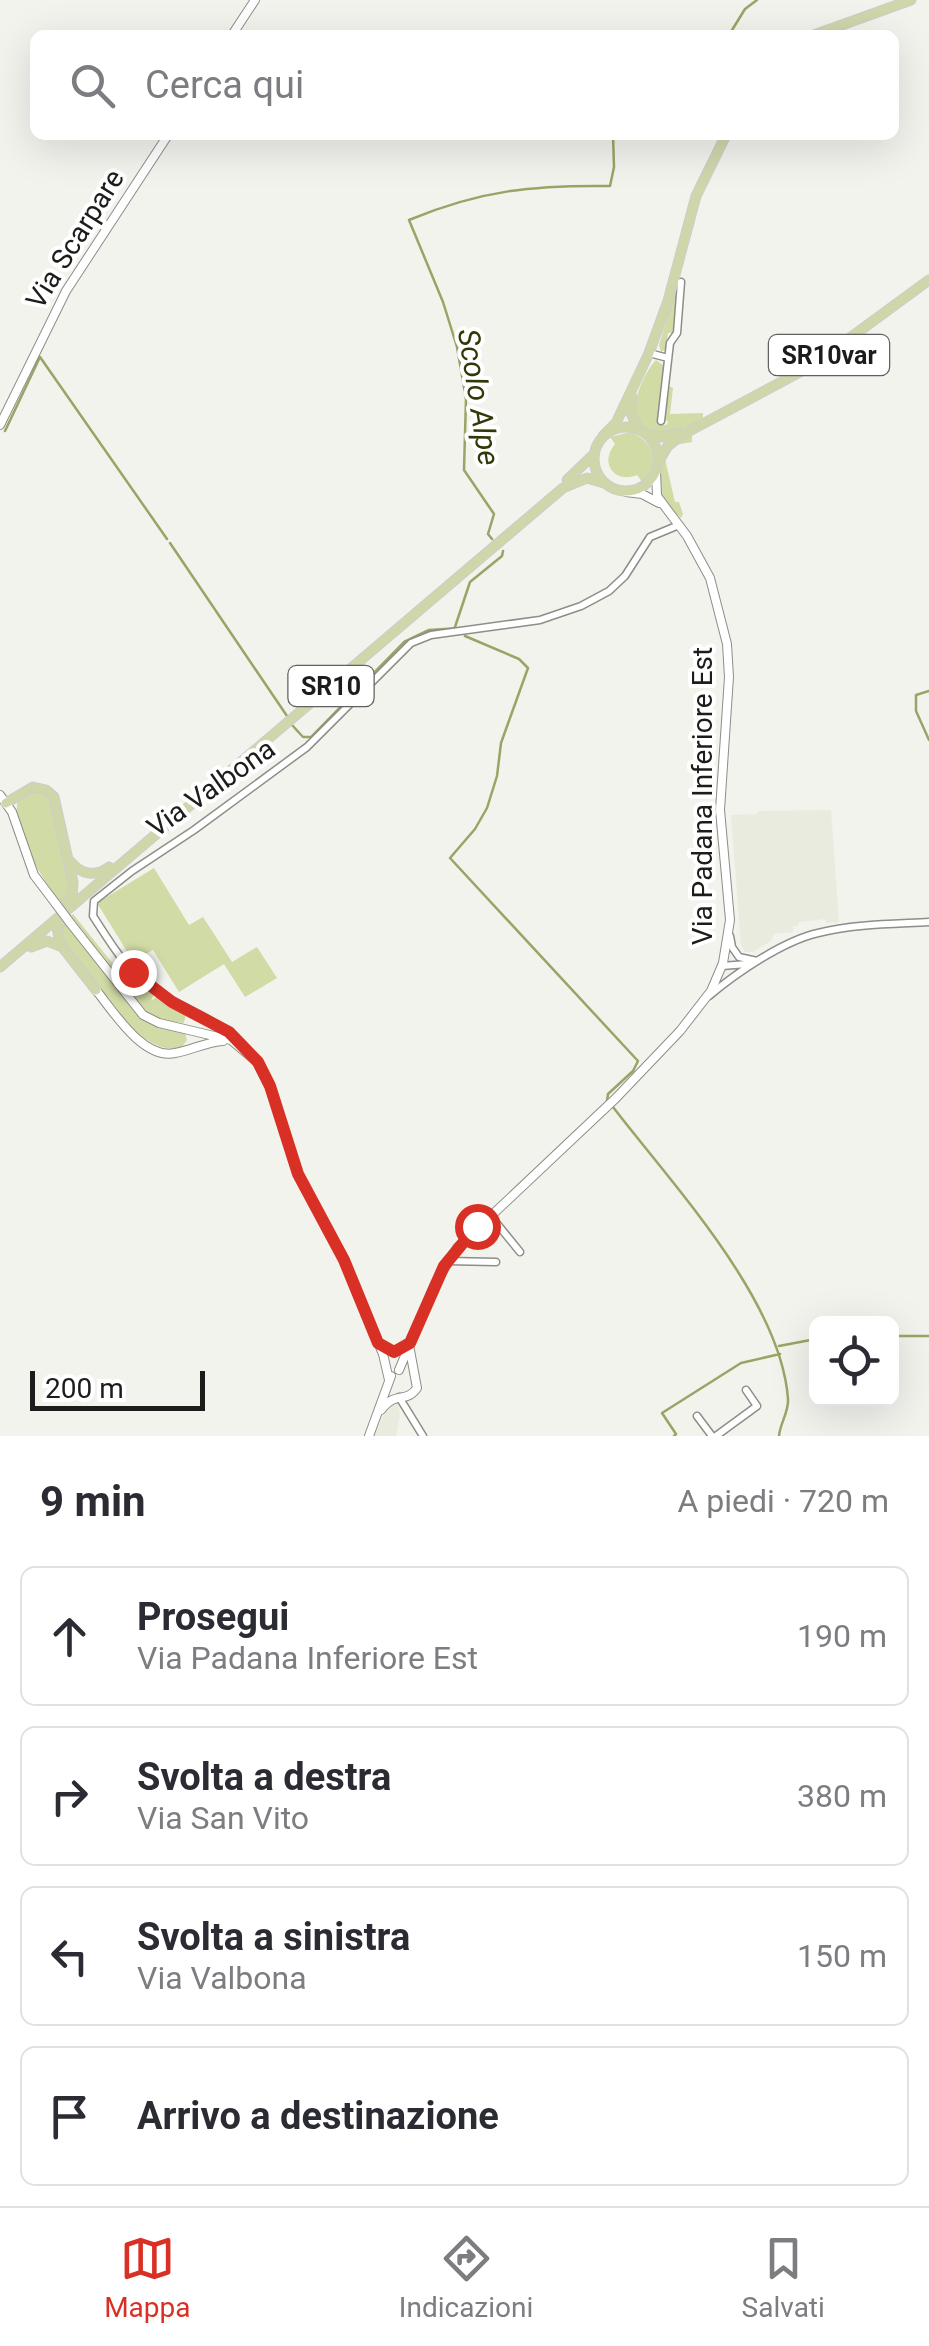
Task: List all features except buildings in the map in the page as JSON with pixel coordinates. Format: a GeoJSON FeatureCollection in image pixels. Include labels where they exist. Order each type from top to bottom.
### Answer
{"type":"FeatureCollection","features":[{"type":"Feature","properties":{"kind":"main road"},"geometry":{"type":"LineString","coordinates":[[828,30],[911,0]]}},
{"type":"Feature","properties":{"kind":"main road"},"geometry":{"type":"LineString","coordinates":[[641,371],[629,408],[632,419],[656,447],[657,467],[643,487],[626,492],[604,483],[594,466],[596,448],[615,424],[649,353],[696,196],[724,140]]}},
{"type":"Feature","properties":{"kind":"main road","name":"SR10var"},"geometry":{"type":"LineString","coordinates":[[657,467],[666,447],[688,431],[813,365],[929,280]]}},
{"type":"Feature","properties":{"kind":"main road"},"geometry":{"type":"LineString","coordinates":[[603,436],[620,428],[643,432]]}},
{"type":"Feature","properties":{"kind":"main road","name":"SR10var"},"geometry":{"type":"LineString","coordinates":[[643,432],[661,437],[688,431]]}},
{"type":"Feature","properties":{"kind":"main road","name":"SR10"},"geometry":{"type":"LineString","coordinates":[[0,967],[552,497],[584,467],[596,448]]}},
{"type":"Feature","properties":{"kind":"main road","name":"SR10"},"geometry":{"type":"LineString","coordinates":[[552,497],[578,480],[592,478],[604,483]]}},
{"type":"Feature","properties":{"kind":"main road"},"geometry":{"type":"LineString","coordinates":[[3,799],[33,787],[52,794],[74,882],[72,896],[13,956]]}},
{"type":"Feature","properties":{"kind":"main road"},"geometry":{"type":"LineString","coordinates":[[70,860],[82,872],[98,873],[148,842]]}},
{"type":"Feature","properties":{"kind":"main road"},"geometry":{"type":"LineString","coordinates":[[96,990],[62,947],[57,934],[60,923],[115,869]]}},
{"type":"Feature","properties":{"kind":"main road"},"geometry":{"type":"LineString","coordinates":[[0,967],[40,942],[54,942],[62,947]]}},
{"type":"Feature","properties":{"kind":"street"},"geometry":{"type":"LineString","coordinates":[[235,30],[255,0]]}},
{"type":"Feature","properties":{"kind":"street","name":"Via Scarpare"},"geometry":{"type":"LineString","coordinates":[[0,425],[66,291],[165,140]]}},
{"type":"Feature","properties":{"kind":"street"},"geometry":{"type":"LineString","coordinates":[[662,421],[670,341],[677,333],[682,282]]}},
{"type":"Feature","properties":{"kind":"street"},"geometry":{"type":"LineString","coordinates":[[649,353],[668,358]]}},
{"type":"Feature","properties":{"kind":"street","name":"Via Padana Inferiore Est"},"geometry":{"type":"LineString","coordinates":[[398,1370],[448,1261],[490,1214],[616,1098],[680,1032],[704,1002],[722,966],[730,928],[720,810],[729,677],[727,644],[714,588],[680,526],[654,489],[657,467]]}},
{"type":"Feature","properties":{"kind":"street"},"geometry":{"type":"LineString","coordinates":[[626,492],[642,494],[664,506]]}},
{"type":"Feature","properties":{"kind":"street","name":"Via Valbona"},"geometry":{"type":"LineString","coordinates":[[244,1048],[229,1032],[151,988],[130,970],[92,914],[98,896],[312,743],[410,643],[426,636],[550,618],[581,606],[609,591],[629,573],[650,537],[680,526]]}},
{"type":"Feature","properties":{"kind":"street"},"geometry":{"type":"LineString","coordinates":[[3,799],[34,875],[140,1012],[154,1021],[234,1042],[244,1048],[264,1073],[298,1174],[344,1260],[383,1354],[391,1390],[412,1414],[423,1436]]}},
{"type":"Feature","properties":{"kind":"street"},"geometry":{"type":"LineString","coordinates":[[704,1002],[760,960],[815,934],[929,922]]}},
{"type":"Feature","properties":{"kind":"street"},"geometry":{"type":"LineString","coordinates":[[730,928],[734,952],[746,961],[760,960]]}},
{"type":"Feature","properties":{"kind":"street"},"geometry":{"type":"LineString","coordinates":[[722,966],[760,960]]}},
{"type":"Feature","properties":{"kind":"street"},"geometry":{"type":"LineString","coordinates":[[722,966],[730,975],[740,974]]}},
{"type":"Feature","properties":{"kind":"street"},"geometry":{"type":"LineString","coordinates":[[96,990],[129,1030],[164,1054],[212,1042],[234,1042]]}},
{"type":"Feature","properties":{"kind":"street"},"geometry":{"type":"LineString","coordinates":[[184,1050],[191,1042],[192,1012]]}},
{"type":"Feature","properties":{"kind":"street"},"geometry":{"type":"LineString","coordinates":[[184,1050],[199,1043],[205,1034],[202,1017]]}},
{"type":"Feature","properties":{"kind":"street"},"geometry":{"type":"LineString","coordinates":[[490,1214],[520,1252]]}},
{"type":"Feature","properties":{"kind":"street"},"geometry":{"type":"LineString","coordinates":[[448,1261],[496,1262]]}},
{"type":"Feature","properties":{"kind":"street"},"geometry":{"type":"LineString","coordinates":[[378,1343],[392,1352],[408,1345],[418,1383],[412,1414]]}},
{"type":"Feature","properties":{"kind":"street"},"geometry":{"type":"LineString","coordinates":[[383,1354],[398,1370],[416,1375]]}},
{"type":"Feature","properties":{"kind":"street"},"geometry":{"type":"LineString","coordinates":[[369,1436],[389,1380],[398,1370]]}},
{"type":"Feature","properties":{"kind":"street"},"geometry":{"type":"LineString","coordinates":[[697,1416],[714,1436],[756,1406],[746,1390]]}},
{"type":"Feature","properties":{"kind":"street"},"geometry":{"type":"LineString","coordinates":[[380,1410],[398,1396],[414,1392]]}},
{"type":"Feature","properties":{"kind":"shaded area"},"geometry":{"type":"Polygon","coordinates":[[[831,810],[839,922],[799,922],[793,926],[793,932],[774,934],[771,941],[753,952],[745,952],[741,945],[731,815],[831,810]]]}},
{"type":"Feature","properties":{"kind":"shaded area"},"geometry":{"type":"Polygon","coordinates":[[[398,1400],[396,1436],[374,1436],[388,1406],[398,1400]]]}},
{"type":"Feature","properties":{"kind":"green space"},"geometry":{"type":"Polygon","coordinates":[[[680,276],[675,333],[668,333],[666,349],[661,352],[659,345],[680,276]]]}},
{"type":"Feature","properties":{"kind":"green space"},"geometry":{"type":"Polygon","coordinates":[[[656,360],[664,366],[658,424],[667,425],[664,420],[669,386],[673,388],[670,414],[703,413],[703,419],[664,434],[649,433],[640,427],[635,406],[638,393],[656,360]]]}},
{"type":"Feature","properties":{"kind":"green space"},"geometry":{"type":"Polygon","coordinates":[[[630,432],[645,441],[652,454],[651,468],[642,482],[637,475],[616,474],[609,465],[615,444],[610,437],[630,432]]]}},
{"type":"Feature","properties":{"kind":"green space"},"geometry":{"type":"Polygon","coordinates":[[[692,433],[692,442],[675,445],[665,459],[681,518],[661,496],[658,483],[661,469],[668,451],[676,443],[692,433]]]}},
{"type":"Feature","properties":{"kind":"green space"},"geometry":{"type":"Polygon","coordinates":[[[30,790],[46,794],[52,802],[70,874],[70,894],[62,904],[23,840],[18,799],[30,790]]]}},
{"type":"Feature","properties":{"kind":"green space"},"geometry":{"type":"Polygon","coordinates":[[[154,868],[189,925],[203,917],[232,962],[257,947],[277,978],[245,997],[224,964],[179,992],[153,950],[133,961],[97,903],[154,868]]]}},
{"type":"Feature","properties":{"kind":"green space"},"geometry":{"type":"Polygon","coordinates":[[[73,914],[113,964],[154,994],[151,1001],[158,996],[186,1013],[184,1023],[160,1020],[141,1009],[73,914]]]}},
{"type":"Feature","properties":{"kind":"green space"},"geometry":{"type":"Polygon","coordinates":[[[64,921],[136,1014],[150,1023],[185,1033],[187,1040],[182,1047],[166,1048],[149,1041],[116,1012],[62,943],[59,933],[64,921]]]}},
{"type":"Feature","properties":{"kind":"waterway","name":"Scolo Alpe"},"geometry":{"type":"LineString","coordinates":[[732,30],[745,9],[757,0]]}},
{"type":"Feature","properties":{"kind":"waterway","name":"Scolo Alpe"},"geometry":{"type":"LineString","coordinates":[[492,539],[488,534],[494,514],[464,470],[466,399],[457,347],[409,220],[508,191],[610,186],[613,140]]}},
{"type":"Feature","properties":{"kind":"waterway"},"geometry":{"type":"LineString","coordinates":[[5,431],[40,357],[167,539]]}},
{"type":"Feature","properties":{"kind":"waterway"},"geometry":{"type":"LineString","coordinates":[[170,543],[287,716]]}},
{"type":"Feature","properties":{"kind":"waterway","name":"Scolo Alpe"},"geometry":{"type":"LineString","coordinates":[[455,627],[470,582],[503,551]]}},
{"type":"Feature","properties":{"kind":"waterway"},"geometry":{"type":"LineString","coordinates":[[292,725],[303,737],[311,737],[404,642],[429,630],[461,628]]}},
{"type":"Feature","properties":{"kind":"waterway"},"geometry":{"type":"LineString","coordinates":[[465,636],[519,659],[528,668],[501,743],[497,776],[487,808],[450,858],[638,1061],[633,1071],[608,1094],[607,1101]]}},
{"type":"Feature","properties":{"kind":"waterway"},"geometry":{"type":"LineString","coordinates":[[929,691],[916,695],[916,711],[929,740]]}},
{"type":"Feature","properties":{"kind":"waterway"},"geometry":{"type":"LineString","coordinates":[[613,1107],[720,1245],[766,1322],[781,1361],[788,1399],[779,1436]]}},
{"type":"Feature","properties":{"kind":"waterway"},"geometry":{"type":"LineString","coordinates":[[899,1336],[929,1336]]}},
{"type":"Feature","properties":{"kind":"waterway"},"geometry":{"type":"LineString","coordinates":[[779,1346],[809,1340]]}},
{"type":"Feature","properties":{"kind":"waterway"},"geometry":{"type":"LineString","coordinates":[[674,1436],[662,1413],[741,1363],[780,1354]]}},
{"type":"Feature","properties":{"kind":"route"},"geometry":{"type":"LineString","coordinates":[[133,972],[172,1002],[229,1032],[258,1062],[270,1086],[298,1174],[344,1260],[368,1321],[384,1349],[394,1352],[408,1345],[444,1266],[477,1226]]}}]}
